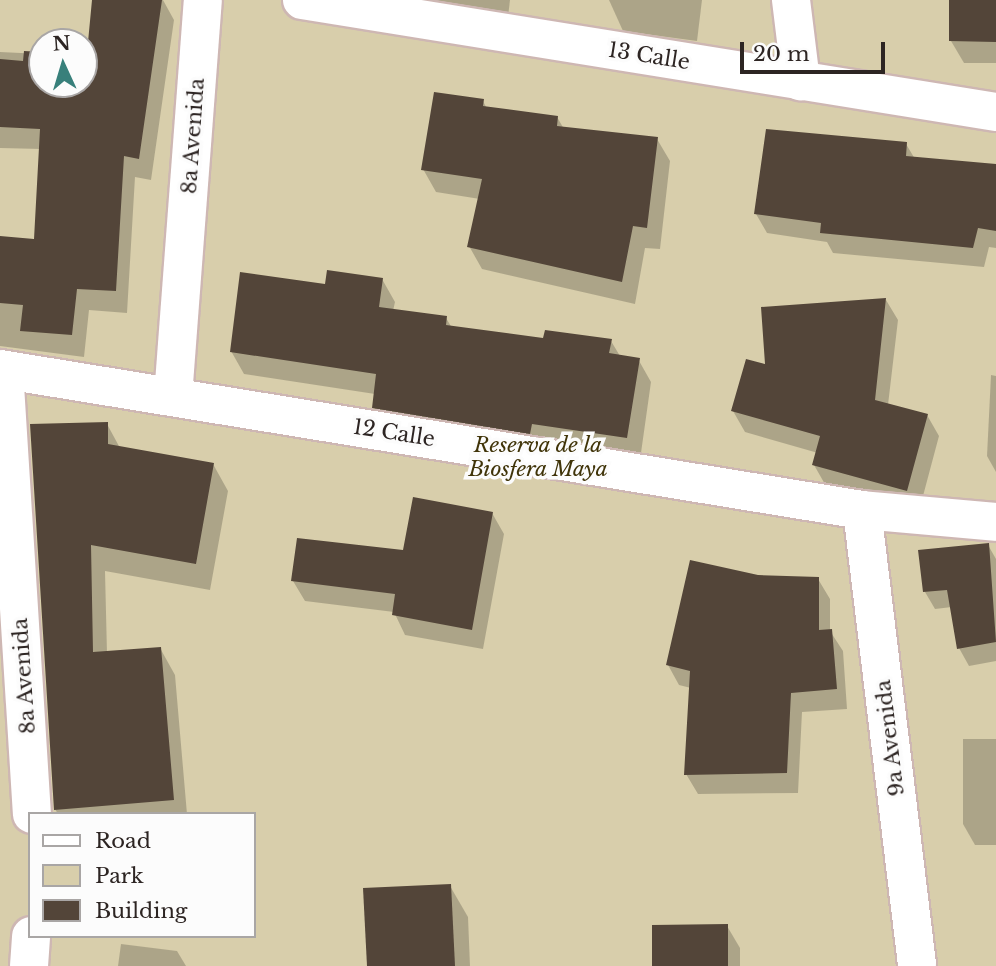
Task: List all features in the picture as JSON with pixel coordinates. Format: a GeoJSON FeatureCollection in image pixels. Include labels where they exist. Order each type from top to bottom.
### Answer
{"type":"FeatureCollection","features":[{"type":"Feature","properties":{"kind":"street","name":"8a Avenida"},"geometry":{"type":"LineString","coordinates":[[173,397],[203,0]]}},
{"type":"Feature","properties":{"kind":"street","name":"13 Calle"},"geometry":{"type":"LineString","coordinates":[[302,0],[996,112]]}},
{"type":"Feature","properties":{"kind":"street"},"geometry":{"type":"LineString","coordinates":[[792,0],[801,81]]}},
{"type":"Feature","properties":{"kind":"street","name":"8a Avenida"},"geometry":{"type":"LineString","coordinates":[[2,370],[32,812]]}},
{"type":"Feature","properties":{"kind":"street","name":"12 Calle"},"geometry":{"type":"LineString","coordinates":[[2,370],[862,510],[996,523]]}},
{"type":"Feature","properties":{"kind":"street","name":"9a Avenida"},"geometry":{"type":"LineString","coordinates":[[862,510],[917,966]]}},
{"type":"Feature","properties":{"kind":"street"},"geometry":{"type":"LineString","coordinates":[[29,966],[31,938]]}},
{"type":"Feature","properties":{"kind":"green space","name":"Reserva de la Biosfera Maya"},"geometry":{"type":"Polygon","coordinates":[[[0,0],[996,0],[996,966],[0,966],[0,0]]]}},
{"type":"Feature","properties":{"kind":"building"},"geometry":{"type":"Polygon","coordinates":[[[92,0],[162,0],[139,159],[124,156],[116,291],[77,289],[72,335],[20,331],[23,305],[0,303],[0,236],[34,239],[40,129],[0,127],[0,59],[23,61],[24,51],[28,51],[28,98],[98,98],[98,28],[89,28],[92,0]]]}},
{"type":"Feature","properties":{"kind":"building"},"geometry":{"type":"Polygon","coordinates":[[[949,0],[996,0],[996,42],[949,41],[949,0]]]}},
{"type":"Feature","properties":{"kind":"building"},"geometry":{"type":"Polygon","coordinates":[[[434,92],[484,99],[483,106],[558,116],[557,126],[658,137],[647,228],[633,226],[622,282],[467,247],[482,179],[421,170],[434,92]]]}},
{"type":"Feature","properties":{"kind":"building"},"geometry":{"type":"Polygon","coordinates":[[[766,129],[907,142],[906,156],[996,164],[996,231],[978,228],[973,248],[820,233],[821,223],[754,214],[766,129]]]}},
{"type":"Feature","properties":{"kind":"building"},"geometry":{"type":"Polygon","coordinates":[[[327,270],[383,278],[379,307],[447,316],[446,325],[543,338],[545,330],[612,339],[609,353],[640,358],[627,438],[532,424],[530,434],[372,408],[376,374],[230,352],[240,272],[325,284],[327,270]]]}},
{"type":"Feature","properties":{"kind":"building"},"geometry":{"type":"Polygon","coordinates":[[[886,298],[875,400],[928,414],[907,491],[812,465],[820,436],[731,411],[746,359],[765,364],[761,307],[886,298]]]}},
{"type":"Feature","properties":{"kind":"building"},"geometry":{"type":"Polygon","coordinates":[[[108,422],[108,444],[214,463],[196,564],[91,545],[93,652],[161,647],[174,800],[54,810],[30,424],[108,422]]]}},
{"type":"Feature","properties":{"kind":"building"},"geometry":{"type":"Polygon","coordinates":[[[413,497],[493,512],[472,630],[392,615],[395,594],[291,581],[297,538],[403,550],[413,497]]]}},
{"type":"Feature","properties":{"kind":"building"},"geometry":{"type":"Polygon","coordinates":[[[989,543],[996,642],[957,649],[947,590],[923,592],[918,550],[989,543]]]}},
{"type":"Feature","properties":{"kind":"building"},"geometry":{"type":"Polygon","coordinates":[[[690,560],[758,575],[819,577],[819,630],[832,629],[837,689],[791,693],[787,773],[684,775],[690,671],[666,665],[690,560]]]}},
{"type":"Feature","properties":{"kind":"building"},"geometry":{"type":"Polygon","coordinates":[[[451,884],[455,966],[367,966],[363,888],[451,884]]]}},
{"type":"Feature","properties":{"kind":"building"},"geometry":{"type":"Polygon","coordinates":[[[728,924],[728,966],[652,966],[652,925],[728,924]]]}}]}
